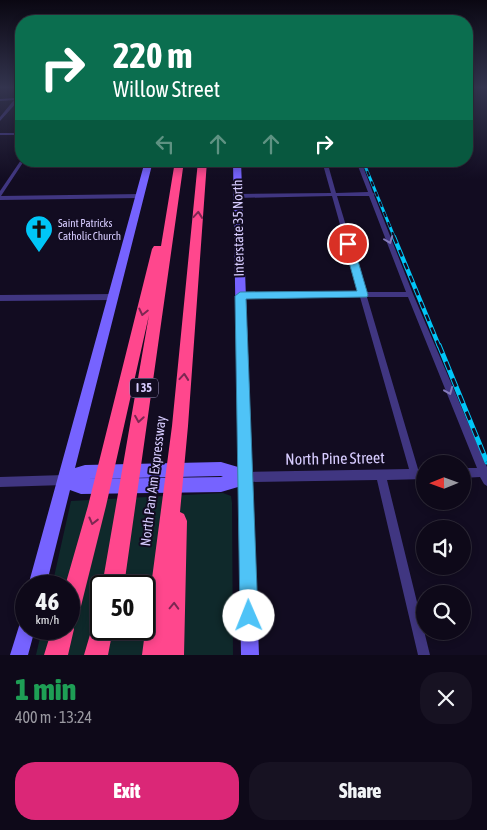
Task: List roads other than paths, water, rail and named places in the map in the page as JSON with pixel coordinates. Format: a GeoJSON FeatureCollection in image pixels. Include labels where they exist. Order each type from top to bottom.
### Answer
{"type":"FeatureCollection","features":[{"type":"Feature","properties":{"kind":"highway","name":"North Pan Am Expressway"},"geometry":{"type":"LineString","coordinates":[[114,575],[179,167]]}},
{"type":"Feature","properties":{"kind":"highway","name":"North Pan Am Expressway"},"geometry":{"type":"LineString","coordinates":[[154,655],[180,426],[203,167]]}},
{"type":"Feature","properties":{"kind":"highway"},"geometry":{"type":"LineString","coordinates":[[78,575],[164,226],[174,198]]}},
{"type":"Feature","properties":{"kind":"highway"},"geometry":{"type":"LineString","coordinates":[[172,655],[180,426]]}},
{"type":"Feature","properties":{"kind":"highway"},"geometry":{"type":"LineString","coordinates":[[56,655],[60,640]]}},
{"type":"Feature","properties":{"kind":"highway"},"geometry":{"type":"LineString","coordinates":[[96,655],[99,640]]}},
{"type":"Feature","properties":{"kind":"highway"},"geometry":{"type":"LineString","coordinates":[[104,655],[106,640]]}},
{"type":"Feature","properties":{"kind":"main road"},"geometry":{"type":"LineString","coordinates":[[40,575],[147,167]]}},
{"type":"Feature","properties":{"kind":"main road","name":"Interstate 35 North"},"geometry":{"type":"LineString","coordinates":[[237,167],[250,655]]}},
{"type":"Feature","properties":{"kind":"main road","name":"North Pine Street"},"geometry":{"type":"LineString","coordinates":[[64,480],[85,472],[246,477]]}},
{"type":"Feature","properties":{"kind":"main road","name":"North Pine Street"},"geometry":{"type":"LineString","coordinates":[[64,480],[81,487],[221,477]]}},
{"type":"Feature","properties":{"kind":"main road"},"geometry":{"type":"LineString","coordinates":[[20,655],[23,640]]}},
{"type":"Feature","properties":{"kind":"street"},"geometry":{"type":"LineString","coordinates":[[0,134],[15,134]]}},
{"type":"Feature","properties":{"kind":"street"},"geometry":{"type":"LineString","coordinates":[[0,197],[18,167]]}},
{"type":"Feature","properties":{"kind":"street"},"geometry":{"type":"LineString","coordinates":[[326,167],[363,295],[416,461]]}},
{"type":"Feature","properties":{"kind":"street"},"geometry":{"type":"LineString","coordinates":[[361,167],[410,294],[486,475],[471,474]]}},
{"type":"Feature","properties":{"kind":"street"},"geometry":{"type":"LineString","coordinates":[[238,196],[372,194]]}},
{"type":"Feature","properties":{"kind":"street"},"geometry":{"type":"LineString","coordinates":[[0,197],[140,196]]}},
{"type":"Feature","properties":{"kind":"street"},"geometry":{"type":"LineString","coordinates":[[240,296],[410,294]]}},
{"type":"Feature","properties":{"kind":"street"},"geometry":{"type":"LineString","coordinates":[[0,298],[114,297]]}},
{"type":"Feature","properties":{"kind":"street"},"geometry":{"type":"LineString","coordinates":[[381,474],[424,655]]}},
{"type":"Feature","properties":{"kind":"street","name":"North Pine Street"},"geometry":{"type":"LineString","coordinates":[[246,477],[416,474]]}},
{"type":"Feature","properties":{"kind":"street","name":"North Pine Street"},"geometry":{"type":"LineString","coordinates":[[0,482],[64,480]]}},
{"type":"Feature","properties":{"kind":"railway"},"geometry":{"type":"LineString","coordinates":[[365,167],[395,239]]}},
{"type":"Feature","properties":{"kind":"railway"},"geometry":{"type":"LineString","coordinates":[[394,237],[439,346]]}},
{"type":"Feature","properties":{"kind":"railway"},"geometry":{"type":"LineString","coordinates":[[439,345],[487,462]]}},
{"type":"Feature","properties":{"kind":"place","name":"Saint Patricks Catholic Church"},"geometry":{"type":"Point","coordinates":[39,253]}}]}
